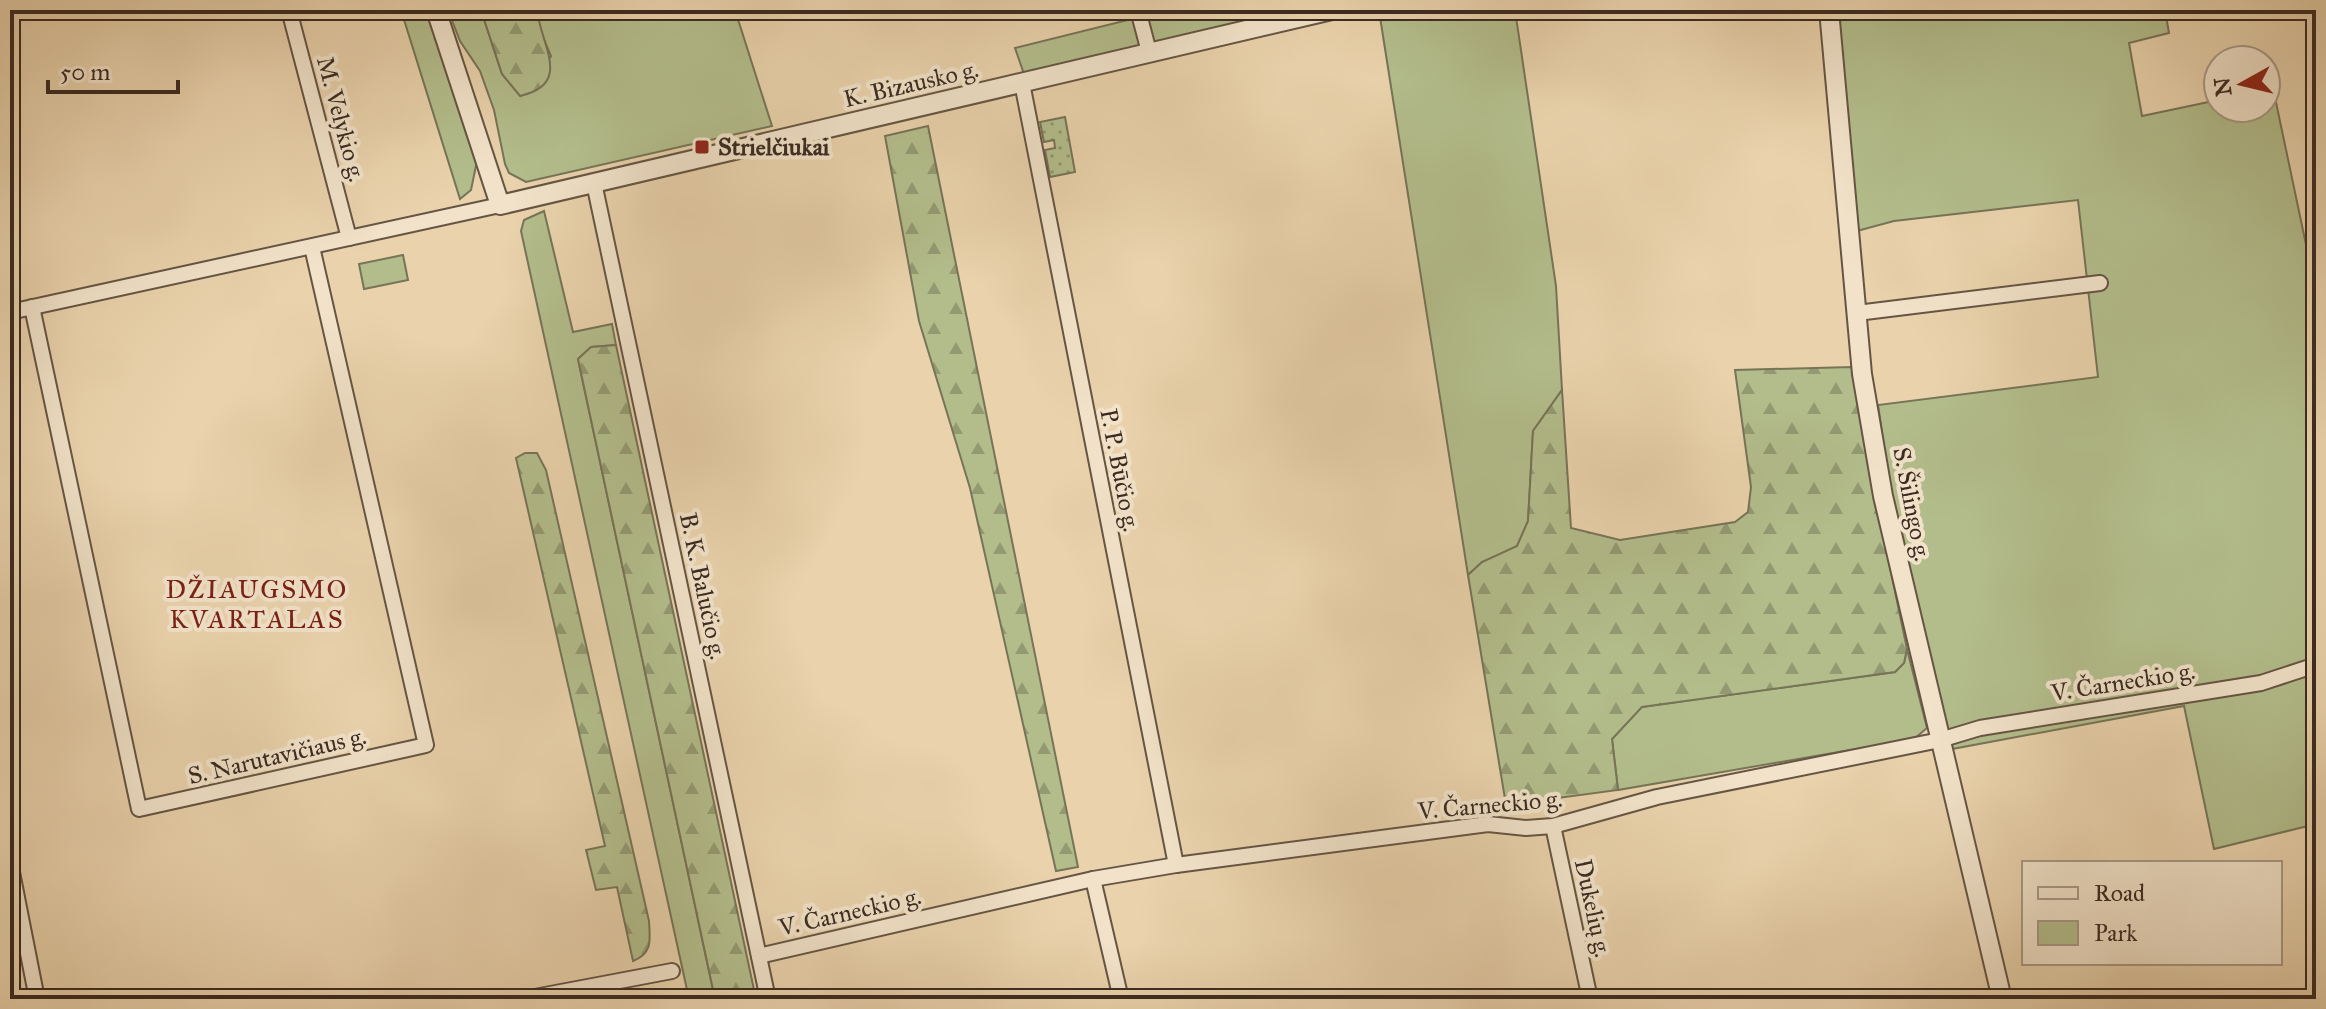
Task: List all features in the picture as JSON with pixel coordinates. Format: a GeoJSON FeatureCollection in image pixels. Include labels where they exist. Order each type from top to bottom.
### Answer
{"type":"FeatureCollection","features":[{"type":"Feature","properties":{"kind":"street","name":"M. Velykio g."},"geometry":{"type":"LineString","coordinates":[[289,10],[349,238]]}},
{"type":"Feature","properties":{"kind":"street"},"geometry":{"type":"LineString","coordinates":[[10,312],[500,205],[436,10]]}},
{"type":"Feature","properties":{"kind":"street"},"geometry":{"type":"LineString","coordinates":[[1138,10],[1149,52]]}},
{"type":"Feature","properties":{"kind":"street","name":"K. Bizausko g."},"geometry":{"type":"LineString","coordinates":[[500,205],[1332,10]]}},
{"type":"Feature","properties":{"kind":"street","name":"S. Šilingo g."},"geometry":{"type":"LineString","coordinates":[[1829,10],[1862,374],[1883,496],[2002,999]]}},
{"type":"Feature","properties":{"kind":"street","name":"P. P. Būčio g."},"geometry":{"type":"LineString","coordinates":[[1022,83],[1176,865]]}},
{"type":"Feature","properties":{"kind":"street","name":"B. K. Balučio g."},"geometry":{"type":"LineString","coordinates":[[594,183],[768,999]]}},
{"type":"Feature","properties":{"kind":"street","name":"S. Narutavičiaus g."},"geometry":{"type":"LineString","coordinates":[[32,307],[139,809],[426,745],[312,247]]}},
{"type":"Feature","properties":{"kind":"street"},"geometry":{"type":"LineString","coordinates":[[1857,313],[2100,283]]}},
{"type":"Feature","properties":{"kind":"street","name":"V. Čarneckio g."},"geometry":{"type":"LineString","coordinates":[[759,956],[1093,879],[1176,865],[1488,824],[1526,828],[1553,826],[1657,797],[1940,740],[1995,725],[2261,683],[2316,665]]}},
{"type":"Feature","properties":{"kind":"street","name":"Dukelių g."},"geometry":{"type":"LineString","coordinates":[[1553,826],[1590,999]]}},
{"type":"Feature","properties":{"kind":"street"},"geometry":{"type":"LineString","coordinates":[[10,862],[37,999]]}},
{"type":"Feature","properties":{"kind":"street"},"geometry":{"type":"LineString","coordinates":[[1093,879],[1121,999]]}},
{"type":"Feature","properties":{"kind":"street"},"geometry":{"type":"LineString","coordinates":[[524,999],[672,971]]}},
{"type":"Feature","properties":{"kind":"green space"},"geometry":{"type":"Polygon","coordinates":[[[401,10],[427,10],[477,161],[471,190],[460,199],[401,10]]]}},
{"type":"Feature","properties":{"kind":"green space"},"geometry":{"type":"Polygon","coordinates":[[[448,10],[481,10],[502,74],[521,96],[551,56],[539,28],[537,10],[735,10],[772,126],[526,182],[509,173],[494,110],[480,71],[460,41],[448,10]]]}},
{"type":"Feature","properties":{"kind":"green space"},"geometry":{"type":"Polygon","coordinates":[[[481,10],[537,10],[550,62],[546,83],[520,96],[502,74],[481,10]]]}},
{"type":"Feature","properties":{"kind":"green space"},"geometry":{"type":"Polygon","coordinates":[[[1168,10],[1301,10],[1024,74],[1015,48],[1168,10]]]}},
{"type":"Feature","properties":{"kind":"green space"},"geometry":{"type":"Polygon","coordinates":[[[1410,10],[1515,10],[1556,286],[1562,390],[1533,431],[1528,521],[1517,547],[1482,562],[1468,575],[1380,17],[1410,10]]]}},
{"type":"Feature","properties":{"kind":"green space"},"geometry":{"type":"Polygon","coordinates":[[[1836,10],[2165,10],[2169,33],[2129,43],[2142,116],[2202,103],[2202,124],[2281,124],[2316,292],[2316,824],[2214,849],[2184,706],[1952,749],[1889,481],[1878,405],[2098,377],[2078,200],[1894,221],[1857,231],[1836,10]]]}},
{"type":"Feature","properties":{"kind":"green space"},"geometry":{"type":"Polygon","coordinates":[[[1065,117],[1075,172],[1050,177],[1045,150],[1055,148],[1054,140],[1044,142],[1040,122],[1065,117]]]}},
{"type":"Feature","properties":{"kind":"green space"},"geometry":{"type":"Polygon","coordinates":[[[928,126],[1078,867],[1056,871],[970,488],[919,321],[885,136],[928,126]]]}},
{"type":"Feature","properties":{"kind":"green space"},"geometry":{"type":"Polygon","coordinates":[[[544,211],[573,332],[612,324],[616,345],[591,347],[578,359],[715,999],[689,999],[521,231],[524,220],[544,211]]]}},
{"type":"Feature","properties":{"kind":"green space"},"geometry":{"type":"Polygon","coordinates":[[[403,255],[408,280],[364,289],[359,264],[403,255]]]}},
{"type":"Feature","properties":{"kind":"green space"},"geometry":{"type":"Polygon","coordinates":[[[616,345],[756,999],[715,999],[578,359],[591,347],[616,345]]]}},
{"type":"Feature","properties":{"kind":"green space"},"geometry":{"type":"Polygon","coordinates":[[[1852,367],[1866,452],[1907,649],[1904,663],[1895,672],[1642,707],[1612,739],[1618,790],[1506,805],[1468,575],[1482,562],[1517,546],[1528,521],[1533,431],[1562,390],[1571,528],[1620,540],[1735,522],[1748,512],[1751,487],[1735,370],[1852,367]]]}},
{"type":"Feature","properties":{"kind":"green space"},"geometry":{"type":"Polygon","coordinates":[[[525,453],[537,453],[546,470],[649,921],[647,950],[633,961],[617,887],[596,890],[586,850],[605,846],[516,458],[525,453]]]}},
{"type":"Feature","properties":{"kind":"green space"},"geometry":{"type":"Polygon","coordinates":[[[1907,649],[1927,728],[1914,739],[1618,790],[1612,739],[1641,707],[1895,672],[1904,663],[1907,649]]]}},
{"type":"Feature","properties":{"kind":"place","name":"Strielčiukai"},"geometry":{"type":"Point","coordinates":[702,147]}},
{"type":"Feature","properties":{"kind":"district","name":"DŽIAUGSMO KVARTALAS"},"geometry":{"type":"Point","coordinates":[257,604]}}]}
